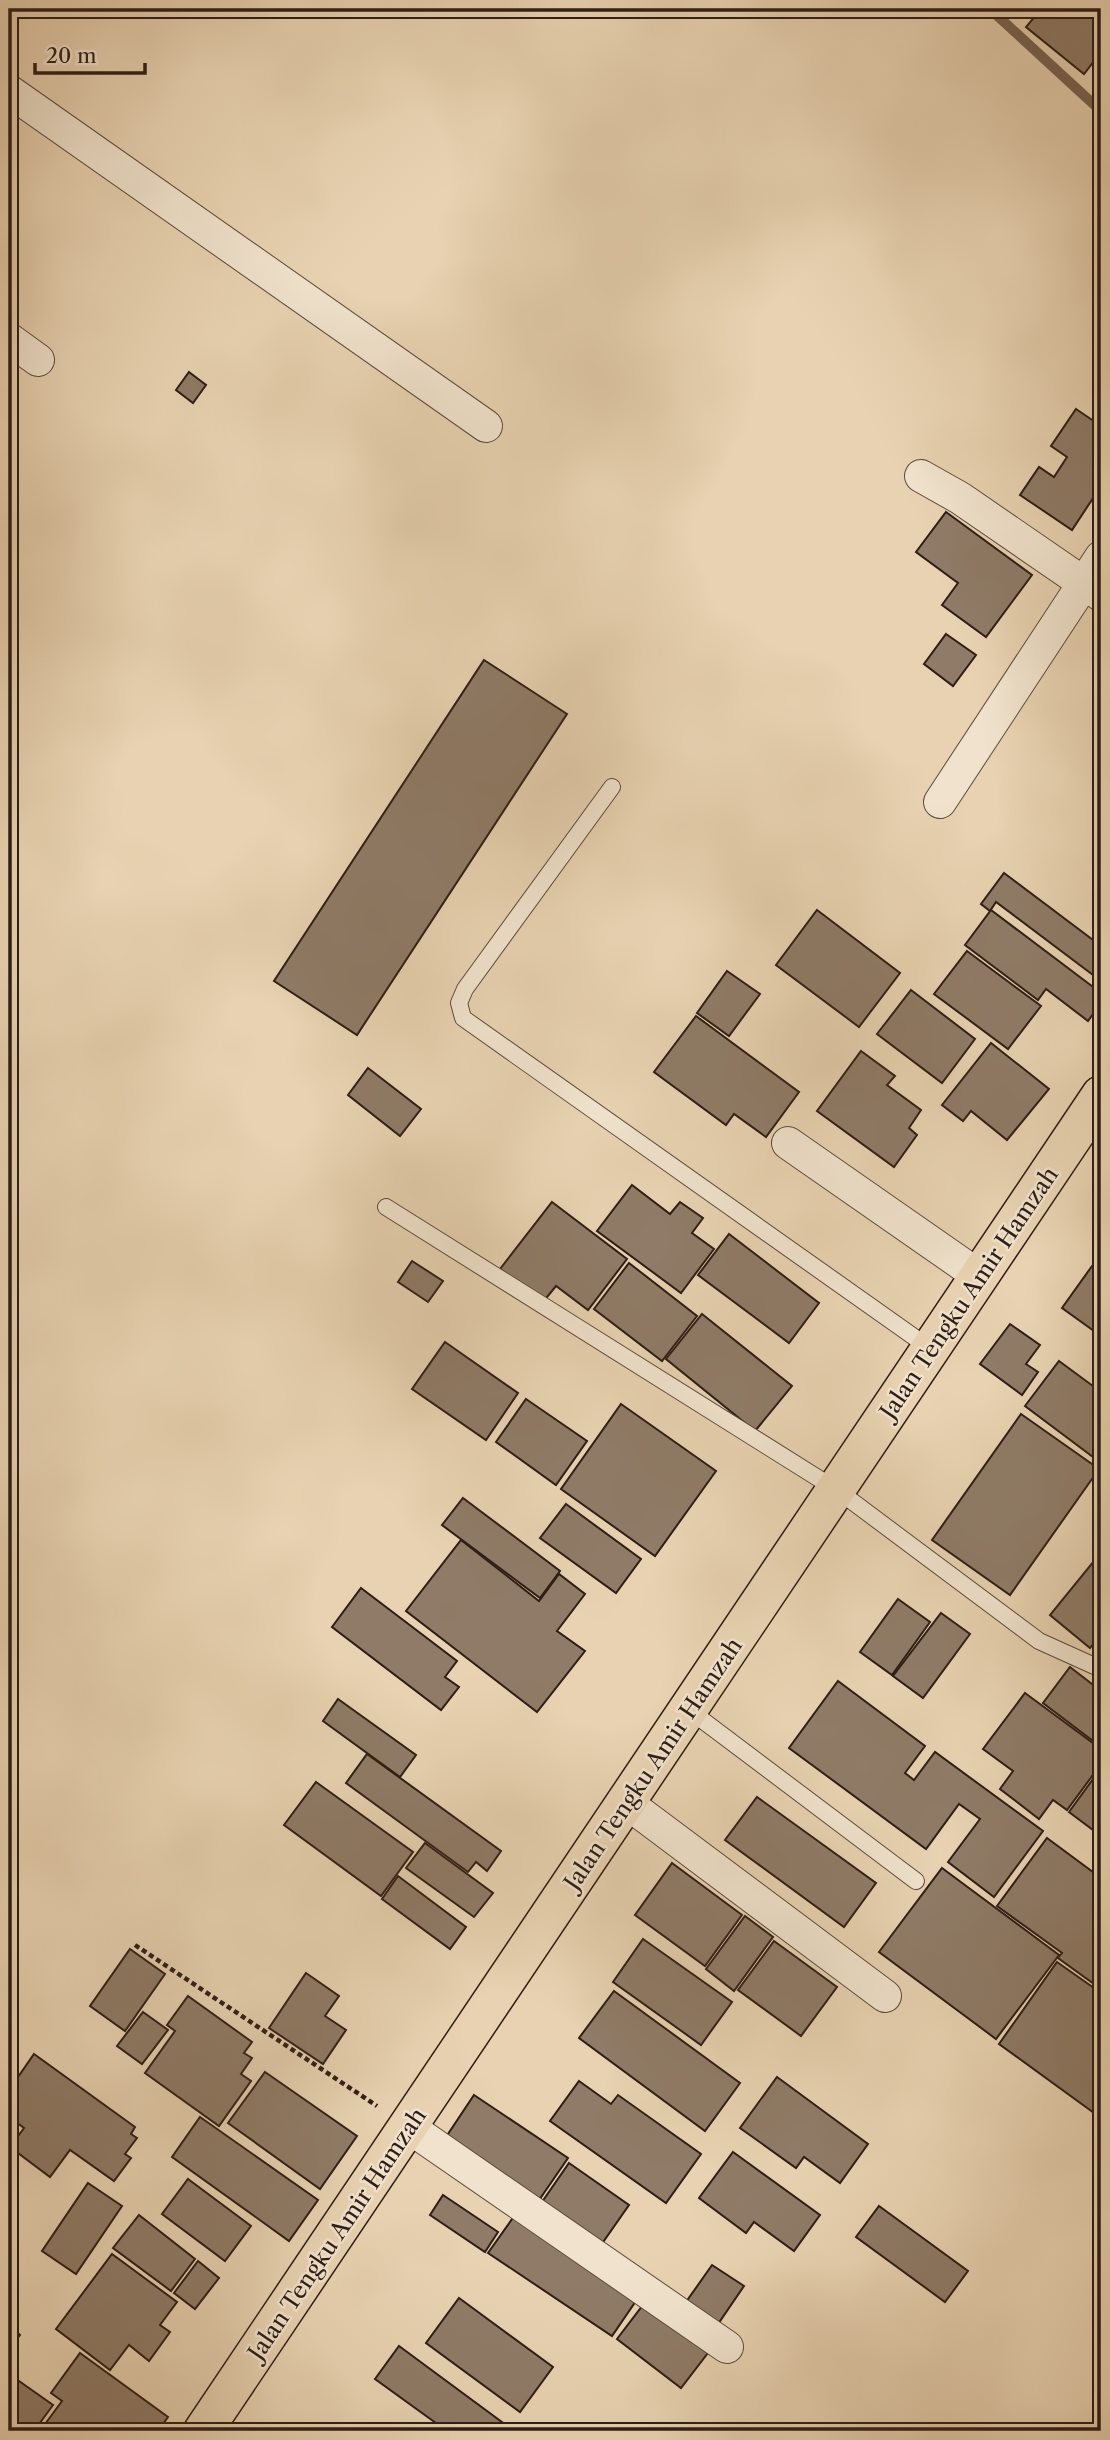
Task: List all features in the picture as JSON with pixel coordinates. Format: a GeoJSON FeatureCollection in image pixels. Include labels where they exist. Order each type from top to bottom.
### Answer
{"type":"FeatureCollection","features":[{"type":"Feature","properties":{"kind":"main road","name":"Jalan Tengku Amir Hamzah"},"geometry":{"type":"LineString","coordinates":[[203,2431],[410,2128],[1101,1095]]}},
{"type":"Feature","properties":{"kind":"street"},"geometry":{"type":"LineString","coordinates":[[9,91],[486,426]]}},
{"type":"Feature","properties":{"kind":"street"},"geometry":{"type":"LineString","coordinates":[[9,339],[38,360]]}},
{"type":"Feature","properties":{"kind":"street"},"geometry":{"type":"LineString","coordinates":[[922,476],[960,498],[1093,590]]}},
{"type":"Feature","properties":{"kind":"street"},"geometry":{"type":"LineString","coordinates":[[940,802],[1093,590],[1101,557]]}},
{"type":"Feature","properties":{"kind":"street"},"geometry":{"type":"LineString","coordinates":[[788,1143],[979,1276]]}},
{"type":"Feature","properties":{"kind":"street"},"geometry":{"type":"LineString","coordinates":[[627,1803],[884,1996]]}},
{"type":"Feature","properties":{"kind":"street"},"geometry":{"type":"LineString","coordinates":[[410,2128],[727,2347]]}},
{"type":"Feature","properties":{"kind":"lane"},"geometry":{"type":"LineString","coordinates":[[612,787],[466,989],[459,1003],[463,1018],[931,1349]]}},
{"type":"Feature","properties":{"kind":"lane"},"geometry":{"type":"LineString","coordinates":[[386,1207],[837,1490],[1039,1641],[1101,1669]]}},
{"type":"Feature","properties":{"kind":"lane"},"geometry":{"type":"LineString","coordinates":[[689,1710],[916,1881]]}},
{"type":"Feature","properties":{"kind":"path"},"geometry":{"type":"LineString","coordinates":[[135,1945],[410,2128]]}},
{"type":"Feature","properties":{"kind":"building"},"geometry":{"type":"Polygon","coordinates":[[[1041,9],[1101,9],[1101,52],[1084,74],[1026,27],[1041,9]]]}},
{"type":"Feature","properties":{"kind":"building"},"geometry":{"type":"Polygon","coordinates":[[[189,372],[206,385],[193,403],[176,390],[189,372]]]}},
{"type":"Feature","properties":{"kind":"building"},"geometry":{"type":"Polygon","coordinates":[[[1076,409],[1101,426],[1101,486],[1072,530],[1020,495],[1039,467],[1054,477],[1067,457],[1051,446],[1076,409]]]}},
{"type":"Feature","properties":{"kind":"building"},"geometry":{"type":"Polygon","coordinates":[[[946,512],[1032,575],[986,637],[942,605],[958,583],[916,552],[946,512]]]}},
{"type":"Feature","properties":{"kind":"building"},"geometry":{"type":"Polygon","coordinates":[[[946,634],[976,655],[953,686],[924,664],[946,634]]]}},
{"type":"Feature","properties":{"kind":"building"},"geometry":{"type":"Polygon","coordinates":[[[484,660],[567,714],[357,1035],[274,981],[484,660]]]}},
{"type":"Feature","properties":{"kind":"building"},"geometry":{"type":"Polygon","coordinates":[[[1004,873],[1101,946],[1101,981],[996,902],[990,911],[981,904],[1004,873]]]}},
{"type":"Feature","properties":{"kind":"building"},"geometry":{"type":"Polygon","coordinates":[[[817,910],[900,973],[859,1027],[776,965],[817,910]]]}},
{"type":"Feature","properties":{"kind":"building"},"geometry":{"type":"Polygon","coordinates":[[[991,910],[1101,993],[1101,1003],[1088,1021],[1046,989],[1038,1000],[965,945],[991,910]]]}},
{"type":"Feature","properties":{"kind":"building"},"geometry":{"type":"Polygon","coordinates":[[[967,951],[1041,1006],[1008,1049],[934,994],[967,951]]]}},
{"type":"Feature","properties":{"kind":"building"},"geometry":{"type":"Polygon","coordinates":[[[727,971],[760,994],[729,1036],[697,1013],[727,971]]]}},
{"type":"Feature","properties":{"kind":"building"},"geometry":{"type":"Polygon","coordinates":[[[911,990],[975,1039],[942,1083],[877,1034],[911,990]]]}},
{"type":"Feature","properties":{"kind":"building"},"geometry":{"type":"Polygon","coordinates":[[[696,1016],[799,1092],[766,1137],[734,1114],[726,1125],[654,1072],[696,1016]]]}},
{"type":"Feature","properties":{"kind":"building"},"geometry":{"type":"Polygon","coordinates":[[[991,1043],[1049,1089],[1007,1140],[971,1111],[963,1121],[942,1105],[991,1043]]]}},
{"type":"Feature","properties":{"kind":"building"},"geometry":{"type":"Polygon","coordinates":[[[861,1051],[895,1076],[887,1085],[921,1110],[909,1128],[917,1135],[894,1167],[817,1111],[861,1051]]]}},
{"type":"Feature","properties":{"kind":"building"},"geometry":{"type":"Polygon","coordinates":[[[368,1068],[421,1109],[400,1136],[348,1095],[368,1068]]]}},
{"type":"Feature","properties":{"kind":"building"},"geometry":{"type":"Polygon","coordinates":[[[632,1185],[670,1214],[680,1202],[703,1218],[692,1233],[714,1249],[681,1293],[597,1231],[632,1185]]]}},
{"type":"Feature","properties":{"kind":"building"},"geometry":{"type":"Polygon","coordinates":[[[552,1202],[627,1259],[588,1310],[556,1286],[543,1302],[500,1269],[552,1202]]]}},
{"type":"Feature","properties":{"kind":"building"},"geometry":{"type":"Polygon","coordinates":[[[729,1234],[819,1303],[789,1343],[698,1275],[729,1234]]]}},
{"type":"Feature","properties":{"kind":"building"},"geometry":{"type":"Polygon","coordinates":[[[412,1261],[443,1281],[428,1302],[398,1282],[412,1261]]]}},
{"type":"Feature","properties":{"kind":"building"},"geometry":{"type":"Polygon","coordinates":[[[629,1263],[697,1316],[662,1361],[594,1309],[629,1263]]]}},
{"type":"Feature","properties":{"kind":"building"},"geometry":{"type":"Polygon","coordinates":[[[1092,1266],[1101,1272],[1101,1336],[1062,1308],[1092,1266]]]}},
{"type":"Feature","properties":{"kind":"building"},"geometry":{"type":"Polygon","coordinates":[[[702,1314],[792,1386],[755,1431],[666,1359],[702,1314]]]}},
{"type":"Feature","properties":{"kind":"building"},"geometry":{"type":"Polygon","coordinates":[[[1010,1324],[1040,1345],[1026,1364],[1038,1372],[1022,1395],[980,1364],[1010,1324]]]}},
{"type":"Feature","properties":{"kind":"building"},"geometry":{"type":"Polygon","coordinates":[[[445,1342],[518,1393],[486,1440],[412,1389],[445,1342]]]}},
{"type":"Feature","properties":{"kind":"building"},"geometry":{"type":"Polygon","coordinates":[[[1059,1361],[1101,1392],[1101,1463],[1025,1406],[1059,1361]]]}},
{"type":"Feature","properties":{"kind":"building"},"geometry":{"type":"Polygon","coordinates":[[[526,1399],[587,1441],[556,1485],[496,1442],[526,1399]]]}},
{"type":"Feature","properties":{"kind":"building"},"geometry":{"type":"Polygon","coordinates":[[[621,1404],[716,1471],[655,1556],[561,1489],[621,1404]]]}},
{"type":"Feature","properties":{"kind":"building"},"geometry":{"type":"Polygon","coordinates":[[[1021,1414],[1099,1469],[1010,1595],[932,1540],[1021,1414]]]}},
{"type":"Feature","properties":{"kind":"building"},"geometry":{"type":"Polygon","coordinates":[[[463,1498],[560,1571],[540,1598],[442,1525],[463,1498]]]}},
{"type":"Feature","properties":{"kind":"building"},"geometry":{"type":"Polygon","coordinates":[[[566,1504],[641,1559],[616,1593],[540,1538],[566,1504]]]}},
{"type":"Feature","properties":{"kind":"building"},"geometry":{"type":"Polygon","coordinates":[[[461,1540],[539,1601],[559,1574],[585,1594],[557,1631],[585,1651],[537,1712],[406,1611],[461,1540]]]}},
{"type":"Feature","properties":{"kind":"building"},"geometry":{"type":"Polygon","coordinates":[[[1094,1561],[1101,1567],[1101,1634],[1090,1648],[1050,1615],[1094,1561]]]}},
{"type":"Feature","properties":{"kind":"building"},"geometry":{"type":"Polygon","coordinates":[[[361,1588],[457,1661],[445,1677],[459,1687],[441,1710],[332,1627],[361,1588]]]}},
{"type":"Feature","properties":{"kind":"building"},"geometry":{"type":"Polygon","coordinates":[[[898,1599],[930,1622],[892,1675],[860,1652],[898,1599]]]}},
{"type":"Feature","properties":{"kind":"building"},"geometry":{"type":"Polygon","coordinates":[[[941,1613],[970,1634],[923,1698],[893,1676],[941,1613]]]}},
{"type":"Feature","properties":{"kind":"building"},"geometry":{"type":"Polygon","coordinates":[[[1070,1667],[1101,1691],[1101,1747],[1043,1703],[1070,1667]]]}},
{"type":"Feature","properties":{"kind":"building"},"geometry":{"type":"Polygon","coordinates":[[[838,1681],[925,1746],[905,1773],[914,1780],[935,1752],[1043,1831],[994,1897],[948,1862],[980,1819],[959,1804],[926,1849],[789,1748],[838,1681]]]}},
{"type":"Feature","properties":{"kind":"building"},"geometry":{"type":"Polygon","coordinates":[[[1025,1693],[1101,1749],[1101,1764],[1067,1810],[1053,1800],[1039,1819],[1000,1789],[1013,1771],[983,1749],[1025,1693]]]}},
{"type":"Feature","properties":{"kind":"building"},"geometry":{"type":"Polygon","coordinates":[[[338,1699],[416,1755],[400,1777],[323,1721],[338,1699]]]}},
{"type":"Feature","properties":{"kind":"building"},"geometry":{"type":"Polygon","coordinates":[[[367,1754],[501,1851],[487,1871],[476,1862],[468,1872],[346,1783],[367,1754]]]}},
{"type":"Feature","properties":{"kind":"building"},"geometry":{"type":"Polygon","coordinates":[[[1101,1768],[1101,1836],[1069,1812],[1101,1768]]]}},
{"type":"Feature","properties":{"kind":"building"},"geometry":{"type":"Polygon","coordinates":[[[316,1782],[413,1852],[381,1896],[284,1825],[316,1782]]]}},
{"type":"Feature","properties":{"kind":"building"},"geometry":{"type":"Polygon","coordinates":[[[757,1797],[876,1883],[844,1927],[725,1840],[757,1797]]]}},
{"type":"Feature","properties":{"kind":"building"},"geometry":{"type":"Polygon","coordinates":[[[1047,1838],[1101,1878],[1101,1989],[1058,1958],[1062,1953],[997,1906],[1047,1838]]]}},
{"type":"Feature","properties":{"kind":"building"},"geometry":{"type":"Polygon","coordinates":[[[425,1843],[493,1893],[474,1917],[406,1868],[425,1843]]]}},
{"type":"Feature","properties":{"kind":"building"},"geometry":{"type":"Polygon","coordinates":[[[672,1863],[742,1915],[705,1966],[635,1915],[672,1863]]]}},
{"type":"Feature","properties":{"kind":"building"},"geometry":{"type":"Polygon","coordinates":[[[942,1868],[1059,1955],[996,2039],[879,1952],[942,1868]]]}},
{"type":"Feature","properties":{"kind":"building"},"geometry":{"type":"Polygon","coordinates":[[[398,1876],[466,1927],[450,1949],[382,1899],[398,1876]]]}},
{"type":"Feature","properties":{"kind":"building"},"geometry":{"type":"Polygon","coordinates":[[[745,1916],[773,1937],[734,1991],[706,1969],[745,1916]]]}},
{"type":"Feature","properties":{"kind":"building"},"geometry":{"type":"Polygon","coordinates":[[[643,1939],[732,2002],[701,2045],[613,1982],[643,1939]]]}},
{"type":"Feature","properties":{"kind":"building"},"geometry":{"type":"Polygon","coordinates":[[[774,1941],[837,1987],[801,2036],[738,1990],[774,1941]]]}},
{"type":"Feature","properties":{"kind":"building"},"geometry":{"type":"Polygon","coordinates":[[[130,1949],[165,1974],[125,2031],[90,2006],[130,1949]]]}},
{"type":"Feature","properties":{"kind":"building"},"geometry":{"type":"Polygon","coordinates":[[[1057,1962],[1101,1993],[1101,2118],[999,2044],[1057,1962]]]}},
{"type":"Feature","properties":{"kind":"building"},"geometry":{"type":"Polygon","coordinates":[[[306,1973],[339,1996],[325,2016],[346,2030],[323,2064],[269,2028],[306,1973]]]}},
{"type":"Feature","properties":{"kind":"building"},"geometry":{"type":"Polygon","coordinates":[[[614,1991],[740,2083],[705,2131],[579,2038],[614,1991]]]}},
{"type":"Feature","properties":{"kind":"building"},"geometry":{"type":"Polygon","coordinates":[[[188,1996],[252,2042],[244,2053],[252,2058],[241,2074],[251,2081],[219,2126],[145,2073],[175,2031],[167,2025],[188,1996]]]}},
{"type":"Feature","properties":{"kind":"building"},"geometry":{"type":"Polygon","coordinates":[[[143,2012],[168,2030],[142,2064],[117,2046],[143,2012]]]}},
{"type":"Feature","properties":{"kind":"building"},"geometry":{"type":"Polygon","coordinates":[[[34,2054],[135,2127],[131,2134],[137,2138],[125,2154],[131,2158],[114,2181],[70,2150],[50,2177],[10,2147],[24,2128],[9,2117],[9,2090],[34,2054]]]}},
{"type":"Feature","properties":{"kind":"building"},"geometry":{"type":"Polygon","coordinates":[[[265,2072],[357,2136],[320,2189],[228,2123],[265,2072]]]}},
{"type":"Feature","properties":{"kind":"building"},"geometry":{"type":"Polygon","coordinates":[[[777,2077],[868,2144],[840,2183],[804,2157],[796,2168],[740,2128],[777,2077]]]}},
{"type":"Feature","properties":{"kind":"building"},"geometry":{"type":"Polygon","coordinates":[[[579,2081],[611,2104],[618,2095],[701,2154],[666,2203],[550,2121],[579,2081]]]}},
{"type":"Feature","properties":{"kind":"building"},"geometry":{"type":"Polygon","coordinates":[[[474,2095],[568,2158],[537,2203],[444,2140],[474,2095]]]}},
{"type":"Feature","properties":{"kind":"building"},"geometry":{"type":"Polygon","coordinates":[[[200,2117],[318,2200],[289,2241],[172,2157],[200,2117]]]}},
{"type":"Feature","properties":{"kind":"building"},"geometry":{"type":"Polygon","coordinates":[[[733,2152],[820,2215],[794,2251],[754,2222],[746,2233],[699,2198],[733,2152]]]}},
{"type":"Feature","properties":{"kind":"building"},"geometry":{"type":"Polygon","coordinates":[[[569,2163],[629,2205],[601,2245],[542,2202],[569,2163]]]}},
{"type":"Feature","properties":{"kind":"building"},"geometry":{"type":"Polygon","coordinates":[[[188,2179],[251,2226],[225,2261],[162,2214],[188,2179]]]}},
{"type":"Feature","properties":{"kind":"building"},"geometry":{"type":"Polygon","coordinates":[[[88,2183],[122,2206],[76,2274],[42,2251],[88,2183]]]}},
{"type":"Feature","properties":{"kind":"building"},"geometry":{"type":"Polygon","coordinates":[[[443,2195],[498,2232],[485,2252],[430,2215],[443,2195]]]}},
{"type":"Feature","properties":{"kind":"building"},"geometry":{"type":"Polygon","coordinates":[[[879,2206],[968,2271],[945,2302],[856,2237],[879,2206]]]}},
{"type":"Feature","properties":{"kind":"building"},"geometry":{"type":"Polygon","coordinates":[[[517,2212],[640,2295],[612,2336],[488,2253],[517,2212]]]}},
{"type":"Feature","properties":{"kind":"building"},"geometry":{"type":"Polygon","coordinates":[[[139,2215],[195,2259],[171,2291],[113,2248],[139,2215]]]}},
{"type":"Feature","properties":{"kind":"building"},"geometry":{"type":"Polygon","coordinates":[[[112,2254],[177,2302],[160,2325],[170,2332],[149,2361],[129,2345],[110,2370],[56,2329],[112,2254]]]}},
{"type":"Feature","properties":{"kind":"building"},"geometry":{"type":"Polygon","coordinates":[[[198,2261],[219,2278],[195,2309],[174,2293],[198,2261]]]}},
{"type":"Feature","properties":{"kind":"building"},"geometry":{"type":"Polygon","coordinates":[[[712,2265],[744,2286],[718,2324],[686,2302],[712,2265]]]}},
{"type":"Feature","properties":{"kind":"building"},"geometry":{"type":"Polygon","coordinates":[[[459,2298],[553,2367],[520,2412],[426,2343],[459,2298]]]}},
{"type":"Feature","properties":{"kind":"building"},"geometry":{"type":"Polygon","coordinates":[[[646,2301],[711,2349],[681,2388],[617,2339],[646,2301]]]}},
{"type":"Feature","properties":{"kind":"building"},"geometry":{"type":"Polygon","coordinates":[[[9,2326],[20,2335],[9,2350],[9,2326]]]}},
{"type":"Feature","properties":{"kind":"building"},"geometry":{"type":"Polygon","coordinates":[[[399,2346],[514,2431],[447,2431],[375,2379],[399,2346]]]}},
{"type":"Feature","properties":{"kind":"building"},"geometry":{"type":"Polygon","coordinates":[[[80,2353],[168,2417],[158,2431],[40,2431],[62,2401],[51,2393],[80,2353]]]}},
{"type":"Feature","properties":{"kind":"building"},"geometry":{"type":"Polygon","coordinates":[[[19,2381],[53,2405],[34,2431],[9,2431],[9,2395],[19,2381]]]}},
{"type":"Feature","properties":{"kind":"waterway"},"geometry":{"type":"LineString","coordinates":[[990,9],[1101,111]]}}]}
